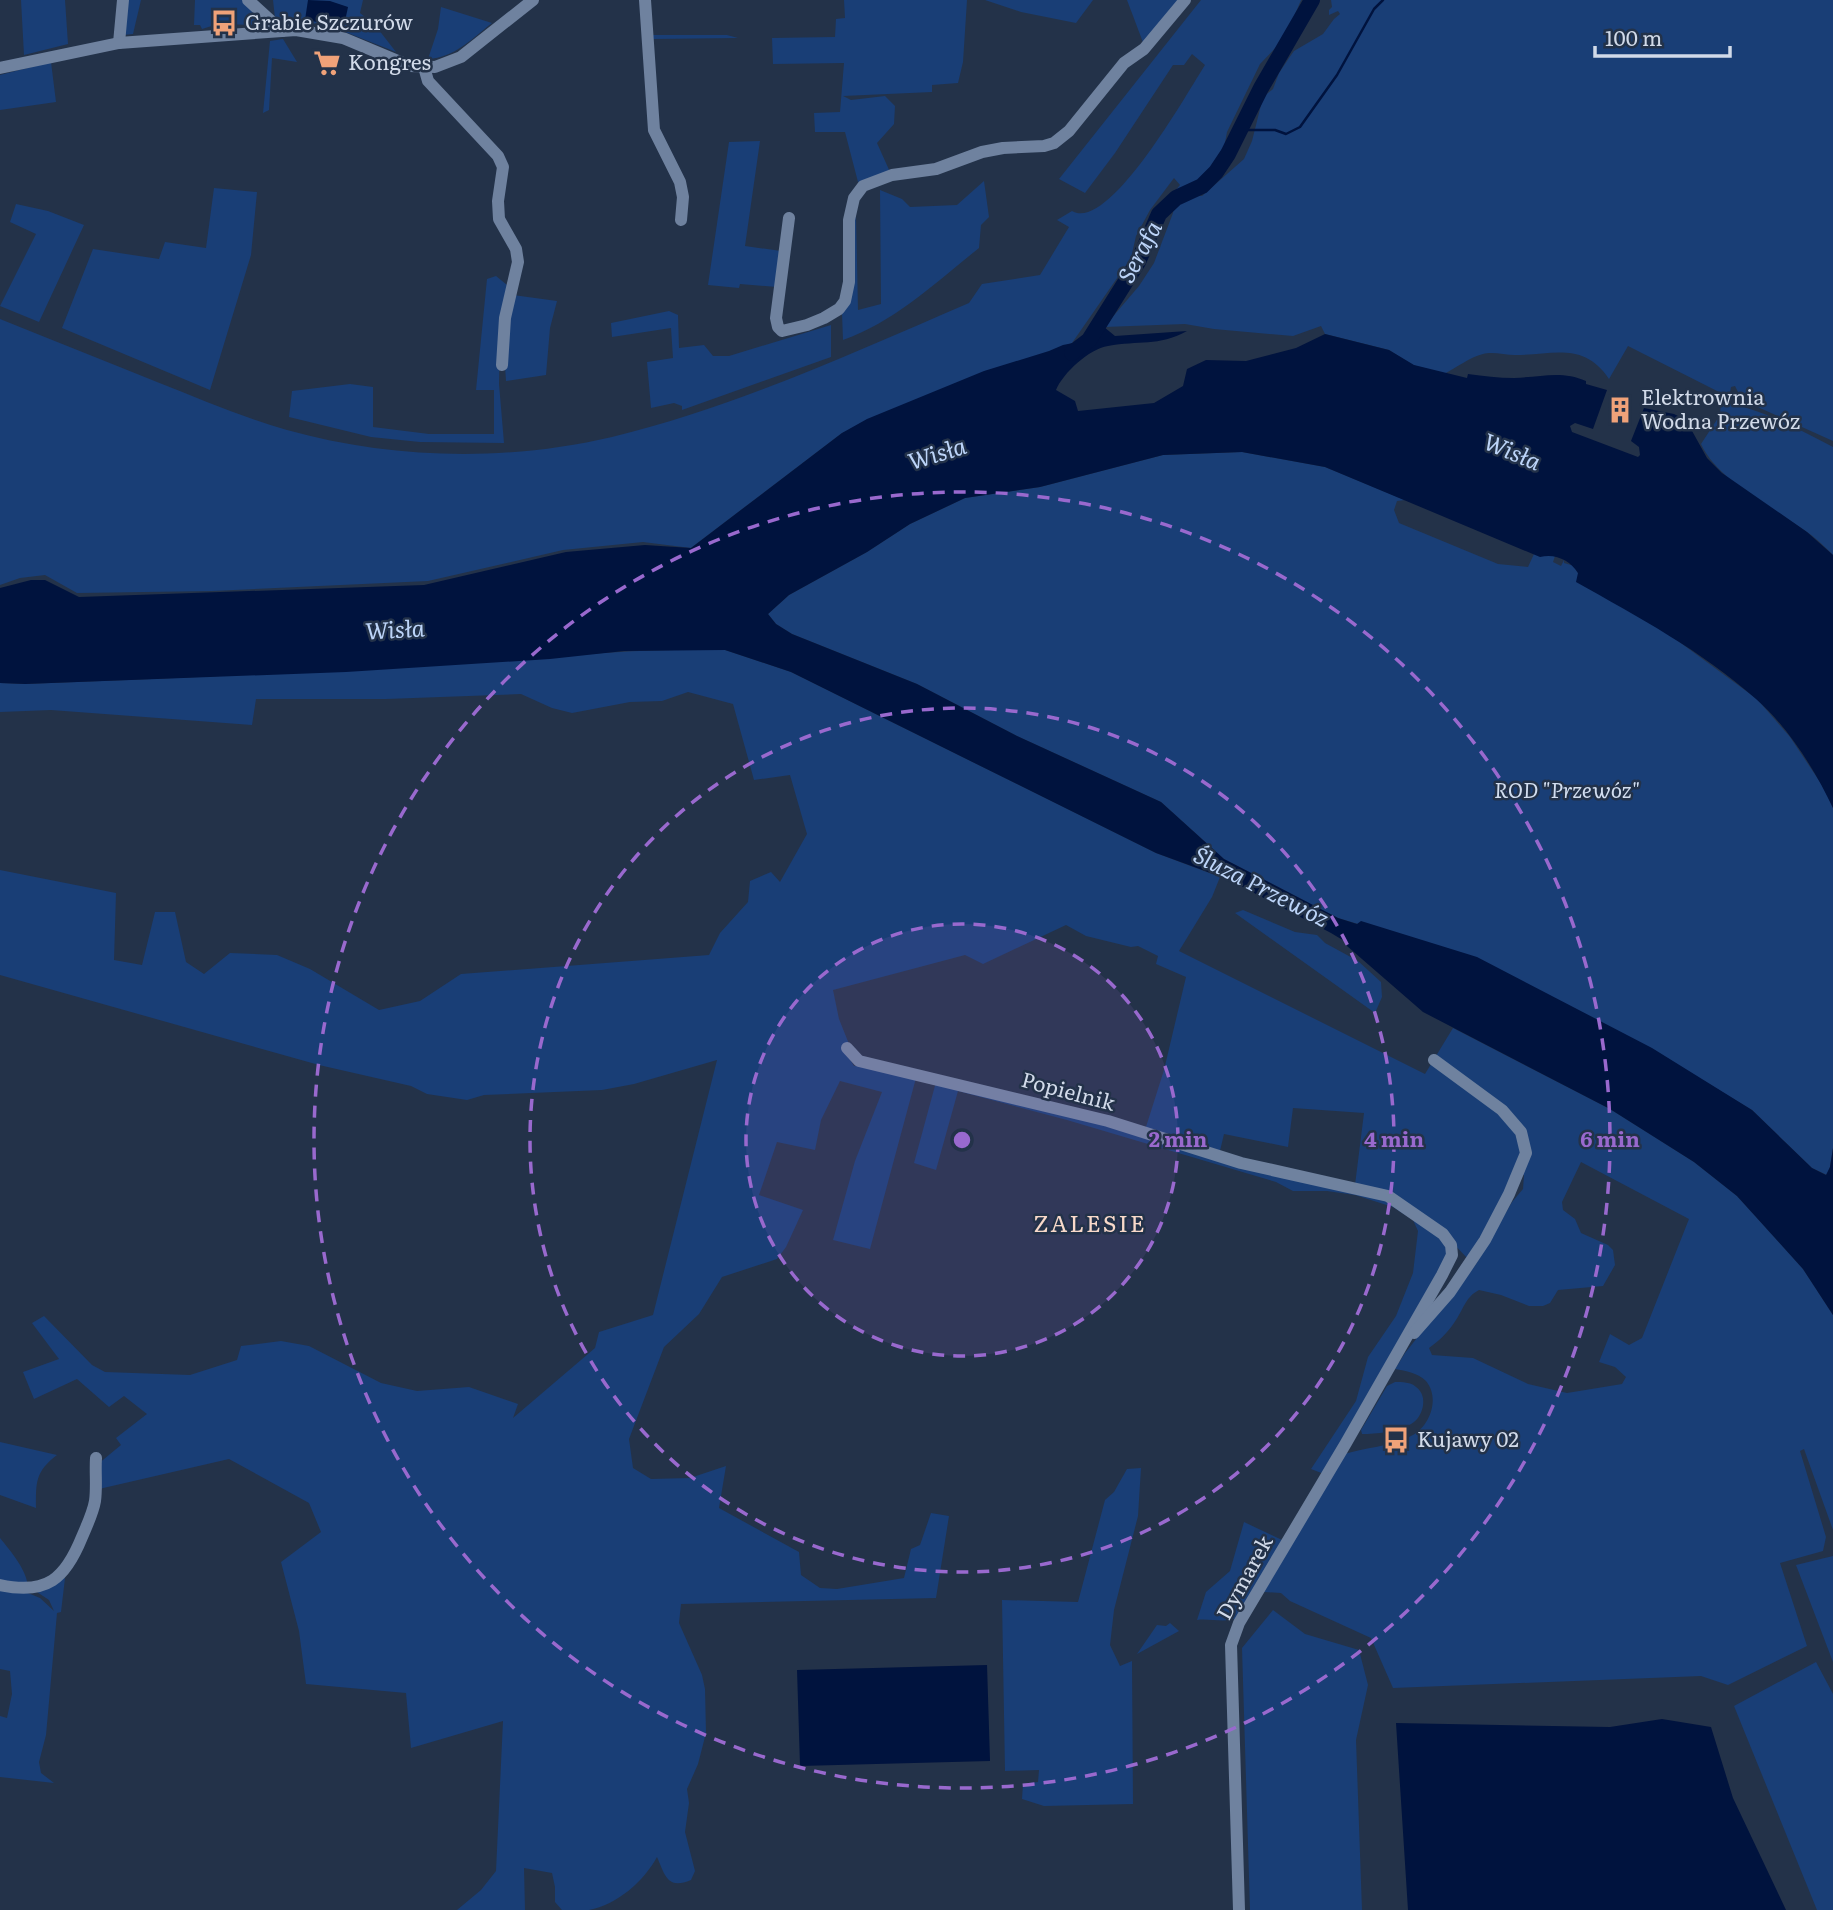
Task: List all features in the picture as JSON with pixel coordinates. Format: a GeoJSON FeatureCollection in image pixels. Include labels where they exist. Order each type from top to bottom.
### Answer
{"type":"FeatureCollection","features":[{"type":"Feature","properties":{"kind":"street"},"geometry":{"type":"LineString","coordinates":[[118,43],[123,0]]}},
{"type":"Feature","properties":{"kind":"street"},"geometry":{"type":"LineString","coordinates":[[248,0],[282,30]]}},
{"type":"Feature","properties":{"kind":"street"},"geometry":{"type":"LineString","coordinates":[[0,68],[118,43],[282,30],[330,34],[399,63],[424,67],[446,64],[461,57],[533,0]]}},
{"type":"Feature","properties":{"kind":"street"},"geometry":{"type":"LineString","coordinates":[[645,0],[654,130],[680,182],[683,197],[681,220]]}},
{"type":"Feature","properties":{"kind":"street"},"geometry":{"type":"LineString","coordinates":[[789,218],[776,318],[782,331],[824,318],[839,309],[845,301],[849,282],[849,220],[854,198],[863,186],[892,175],[936,169],[982,152],[1044,146],[1059,140],[1124,63],[1144,49],[1185,0]]}},
{"type":"Feature","properties":{"kind":"street"},"geometry":{"type":"LineString","coordinates":[[424,67],[428,81],[503,164],[498,201],[499,219],[516,249],[518,262],[505,318],[502,365]]}},
{"type":"Feature","properties":{"kind":"street","name":"Popielnik"},"geometry":{"type":"LineString","coordinates":[[848,1048],[859,1061],[1108,1121],[1241,1163],[1388,1196],[1443,1234],[1451,1245],[1452,1255],[1385,1374]]}},
{"type":"Feature","properties":{"kind":"street"},"geometry":{"type":"LineString","coordinates":[[1395,1357],[1450,1292],[1485,1240],[1509,1194],[1526,1153],[1521,1132],[1502,1110],[1434,1060]]}},
{"type":"Feature","properties":{"kind":"street","name":"Dymarek"},"geometry":{"type":"LineString","coordinates":[[1239,1910],[1231,1645],[1238,1623],[1385,1374]]}},
{"type":"Feature","properties":{"kind":"street"},"geometry":{"type":"LineString","coordinates":[[0,1585],[22,1589],[48,1582],[61,1575],[69,1564],[95,1501],[96,1458]]}},
{"type":"Feature","properties":{"kind":"green space"},"geometry":{"type":"Polygon","coordinates":[[[21,0],[65,0],[68,44],[24,55],[21,0]]]}},
{"type":"Feature","properties":{"kind":"green space"},"geometry":{"type":"Polygon","coordinates":[[[126,0],[141,0],[133,34],[123,35],[126,0]]]}},
{"type":"Feature","properties":{"kind":"green space"},"geometry":{"type":"Polygon","coordinates":[[[195,0],[243,0],[262,19],[260,25],[218,24],[202,29],[200,25],[194,25],[195,0]]]}},
{"type":"Feature","properties":{"kind":"green space"},"geometry":{"type":"Polygon","coordinates":[[[273,0],[363,0],[360,13],[375,25],[396,52],[325,24],[281,22],[275,18],[273,0]]]}},
{"type":"Feature","properties":{"kind":"green space"},"geometry":{"type":"Polygon","coordinates":[[[844,0],[967,0],[963,62],[958,83],[932,85],[932,92],[843,96],[851,100],[885,96],[895,106],[894,124],[877,143],[890,172],[858,182],[845,132],[815,132],[814,113],[840,112],[844,63],[773,64],[772,38],[835,37],[836,19],[845,18],[844,0]]]}},
{"type":"Feature","properties":{"kind":"green space"},"geometry":{"type":"Polygon","coordinates":[[[985,0],[1093,0],[1076,23],[1021,12],[985,0]]]}},
{"type":"Feature","properties":{"kind":"green space"},"geometry":{"type":"Polygon","coordinates":[[[1127,0],[1180,0],[1144,45],[1127,0]]]}},
{"type":"Feature","properties":{"kind":"green space"},"geometry":{"type":"Polygon","coordinates":[[[1201,0],[1301,0],[1285,38],[1260,64],[1227,132],[1222,158],[1212,170],[1186,189],[1189,194],[1202,196],[1244,159],[1252,141],[1263,97],[1273,89],[1279,73],[1294,51],[1323,34],[1340,14],[1338,11],[1329,15],[1331,0],[1833,0],[1833,441],[1742,400],[1735,386],[1731,387],[1727,395],[1721,393],[1628,346],[1609,379],[1589,359],[1566,353],[1487,353],[1444,374],[1413,365],[1389,350],[1325,334],[1321,326],[1293,336],[1185,324],[1104,327],[1139,286],[1154,263],[1173,213],[1174,204],[1170,197],[1180,185],[1174,178],[1150,210],[1136,236],[1131,258],[1072,343],[842,433],[691,548],[643,542],[563,550],[428,581],[212,591],[77,593],[45,575],[20,578],[0,585],[0,319],[237,414],[326,440],[367,447],[449,454],[531,451],[612,437],[658,425],[748,395],[969,303],[982,284],[1040,275],[1069,227],[1057,220],[1072,211],[1088,212],[1106,201],[1126,182],[1165,129],[1205,65],[1192,54],[1184,65],[1173,65],[1085,193],[1059,179],[1201,0]]]}},
{"type":"Feature","properties":{"kind":"green space"},"geometry":{"type":"Polygon","coordinates":[[[441,7],[492,23],[455,51],[428,59],[438,29],[441,7]]]}},
{"type":"Feature","properties":{"kind":"green space"},"geometry":{"type":"Polygon","coordinates":[[[651,35],[727,35],[738,38],[652,39],[651,35]]]}},
{"type":"Feature","properties":{"kind":"green space"},"geometry":{"type":"Polygon","coordinates":[[[283,39],[297,62],[272,58],[269,110],[263,113],[270,41],[283,39]]]}},
{"type":"Feature","properties":{"kind":"green space"},"geometry":{"type":"Polygon","coordinates":[[[51,62],[56,102],[0,110],[0,75],[51,62]]]}},
{"type":"Feature","properties":{"kind":"green space"},"geometry":{"type":"Polygon","coordinates":[[[760,141],[745,246],[781,251],[777,287],[740,284],[739,288],[708,285],[729,142],[760,141]]]}},
{"type":"Feature","properties":{"kind":"green space"},"geometry":{"type":"Polygon","coordinates":[[[984,181],[989,217],[981,225],[979,248],[898,312],[843,340],[842,313],[856,214],[858,310],[881,304],[880,190],[902,199],[910,207],[957,205],[984,181]]]}},
{"type":"Feature","properties":{"kind":"green space"},"geometry":{"type":"Polygon","coordinates":[[[214,188],[257,192],[251,255],[210,390],[62,328],[93,249],[159,259],[165,242],[206,248],[214,188]]]}},
{"type":"Feature","properties":{"kind":"green space"},"geometry":{"type":"Polygon","coordinates":[[[16,204],[48,211],[84,225],[39,322],[0,306],[36,234],[10,222],[16,204]]]}},
{"type":"Feature","properties":{"kind":"green space"},"geometry":{"type":"Polygon","coordinates":[[[496,276],[507,285],[500,338],[499,384],[504,443],[420,442],[371,437],[289,417],[292,391],[350,384],[373,387],[373,427],[429,434],[494,434],[494,390],[476,390],[487,279],[496,276]]]}},
{"type":"Feature","properties":{"kind":"green space"},"geometry":{"type":"Polygon","coordinates":[[[513,295],[557,301],[550,328],[546,375],[506,381],[504,351],[513,295]]]}},
{"type":"Feature","properties":{"kind":"green space"},"geometry":{"type":"Polygon","coordinates":[[[669,311],[678,315],[679,348],[704,345],[713,356],[729,356],[831,325],[831,357],[682,410],[682,406],[674,403],[651,408],[647,362],[673,358],[671,328],[612,337],[611,323],[669,311]]]}},
{"type":"Feature","properties":{"kind":"green space"},"geometry":{"type":"Polygon","coordinates":[[[1721,402],[1764,414],[1833,447],[1833,555],[1808,533],[1732,481],[1709,457],[1701,444],[1720,415],[1721,402]]]}},
{"type":"Feature","properties":{"kind":"green space","name":"ROD \"Przewóz\""},"geometry":{"type":"Polygon","coordinates":[[[1242,452],[1325,467],[1405,500],[1397,501],[1394,510],[1399,523],[1498,564],[1528,567],[1534,554],[1555,556],[1553,562],[1561,566],[1564,560],[1564,563],[1572,564],[1578,573],[1674,638],[1757,699],[1790,737],[1824,788],[1833,808],[1833,1148],[1827,1175],[1812,1168],[1752,1110],[1707,1083],[1358,924],[1338,918],[1224,859],[1161,802],[1017,736],[917,684],[792,634],[776,624],[768,614],[789,595],[867,552],[910,524],[965,498],[1040,487],[1163,455],[1242,452]]]}},
{"type":"Feature","properties":{"kind":"green space"},"geometry":{"type":"Polygon","coordinates":[[[725,650],[791,672],[1156,853],[1220,877],[1212,897],[1179,951],[1425,1074],[1453,1028],[1610,1109],[1694,1162],[1737,1196],[1803,1269],[1833,1315],[1833,1530],[1804,1449],[1800,1451],[1826,1537],[1823,1551],[1780,1563],[1807,1646],[1728,1685],[1701,1676],[1393,1688],[1371,1638],[1290,1601],[1281,1593],[1264,1592],[1344,1454],[1402,1440],[1416,1433],[1427,1421],[1431,1413],[1432,1396],[1426,1381],[1416,1374],[1395,1369],[1476,1264],[1512,1202],[1523,1189],[1524,1175],[1516,1173],[1469,1260],[1428,1217],[1421,1219],[1441,1236],[1447,1246],[1441,1271],[1324,1474],[1311,1469],[1356,1401],[1368,1357],[1396,1316],[1413,1273],[1418,1231],[1413,1220],[1393,1207],[1355,1195],[1327,1191],[1293,1191],[1276,1182],[1067,1120],[958,1091],[936,1170],[914,1163],[936,1082],[959,1085],[1125,1130],[1230,1163],[1374,1194],[1370,1189],[1355,1185],[1364,1113],[1293,1108],[1288,1147],[1224,1134],[1219,1155],[1145,1130],[1164,1070],[1186,977],[1156,964],[1158,956],[1138,946],[1131,947],[1086,936],[1066,925],[983,964],[965,955],[833,990],[839,1019],[849,1044],[843,1048],[854,1066],[864,1065],[916,1078],[870,1249],[833,1240],[855,1161],[882,1092],[840,1081],[821,1120],[815,1150],[777,1142],[759,1195],[803,1210],[786,1247],[777,1259],[722,1277],[699,1314],[664,1347],[629,1439],[633,1468],[651,1479],[690,1478],[726,1466],[719,1508],[799,1552],[801,1575],[820,1588],[837,1589],[904,1578],[911,1549],[920,1545],[931,1513],[949,1516],[936,1598],[681,1604],[679,1623],[702,1675],[705,1689],[706,1733],[698,1764],[687,1789],[689,1803],[685,1832],[695,1871],[691,1880],[683,1883],[672,1882],[665,1875],[657,1857],[645,1875],[629,1891],[610,1903],[589,1910],[562,1910],[555,1902],[552,1873],[524,1868],[525,1910],[457,1910],[481,1890],[496,1871],[503,1721],[411,1748],[406,1693],[306,1684],[299,1631],[281,1562],[321,1532],[309,1503],[229,1459],[99,1489],[98,1464],[121,1445],[116,1438],[147,1414],[124,1396],[109,1407],[77,1379],[34,1399],[23,1372],[59,1359],[32,1323],[44,1316],[92,1365],[105,1372],[190,1375],[237,1360],[241,1346],[281,1341],[309,1346],[381,1383],[417,1391],[469,1387],[518,1404],[513,1418],[595,1348],[599,1332],[653,1315],[717,1060],[634,1084],[602,1090],[484,1095],[467,1100],[427,1094],[411,1086],[319,1065],[0,975],[0,870],[116,893],[114,960],[142,965],[155,912],[175,912],[186,962],[204,974],[230,953],[277,955],[310,969],[379,1010],[420,1001],[461,974],[709,955],[720,933],[748,902],[750,881],[771,872],[780,882],[807,834],[790,775],[754,780],[733,704],[688,692],[662,701],[630,702],[572,713],[552,708],[521,694],[386,699],[256,699],[252,725],[51,710],[0,712],[0,683],[291,673],[646,651],[725,650]],[[1581,1162],[1562,1202],[1563,1210],[1575,1219],[1581,1233],[1613,1250],[1615,1265],[1603,1286],[1558,1290],[1550,1303],[1543,1306],[1529,1306],[1479,1290],[1467,1300],[1449,1330],[1429,1348],[1432,1355],[1473,1358],[1528,1384],[1567,1393],[1622,1384],[1626,1377],[1615,1367],[1599,1362],[1610,1334],[1629,1345],[1642,1338],[1689,1219],[1581,1162]]]}},
{"type":"Feature","properties":{"kind":"green space"},"geometry":{"type":"Polygon","coordinates":[[[1243,910],[1295,932],[1317,935],[1325,943],[1358,961],[1381,982],[1382,997],[1375,1013],[1235,913],[1243,910]]]}},
{"type":"Feature","properties":{"kind":"green space"},"geometry":{"type":"Polygon","coordinates":[[[1395,1382],[1412,1384],[1420,1391],[1423,1407],[1419,1417],[1400,1429],[1362,1434],[1361,1430],[1387,1386],[1395,1382]]]}},
{"type":"Feature","properties":{"kind":"green space"},"geometry":{"type":"Polygon","coordinates":[[[0,1442],[57,1455],[44,1467],[38,1478],[36,1508],[0,1495],[0,1442]]]}},
{"type":"Feature","properties":{"kind":"green space"},"geometry":{"type":"Polygon","coordinates":[[[1141,1468],[1138,1516],[1114,1610],[1110,1645],[1120,1666],[1132,1661],[1133,1804],[1044,1806],[1022,1799],[1023,1784],[1038,1782],[1039,1770],[1005,1771],[1002,1600],[1078,1602],[1105,1500],[1114,1492],[1127,1469],[1141,1468]]]}},
{"type":"Feature","properties":{"kind":"green space"},"geometry":{"type":"Polygon","coordinates":[[[1244,1522],[1282,1540],[1239,1617],[1229,1620],[1197,1620],[1206,1592],[1230,1571],[1244,1522]]]}},
{"type":"Feature","properties":{"kind":"green space"},"geometry":{"type":"Polygon","coordinates":[[[0,1538],[23,1571],[28,1593],[40,1598],[54,1611],[49,1600],[34,1590],[65,1578],[61,1612],[57,1613],[46,1735],[39,1762],[41,1773],[54,1783],[0,1777],[0,1716],[7,1718],[12,1694],[10,1671],[0,1669],[0,1538]]]}},
{"type":"Feature","properties":{"kind":"green space"},"geometry":{"type":"Polygon","coordinates":[[[1833,1556],[1833,1662],[1796,1565],[1833,1556]]]}},
{"type":"Feature","properties":{"kind":"green space"},"geometry":{"type":"Polygon","coordinates":[[[1273,1610],[1305,1634],[1359,1650],[1368,1685],[1356,1740],[1362,1910],[1250,1910],[1242,1648],[1273,1610]]]}},
{"type":"Feature","properties":{"kind":"green space"},"geometry":{"type":"Polygon","coordinates":[[[1170,1623],[1179,1631],[1137,1654],[1157,1625],[1166,1626],[1170,1623]]]}},
{"type":"Feature","properties":{"kind":"green space"},"geometry":{"type":"Polygon","coordinates":[[[1816,1662],[1833,1694],[1833,1910],[1817,1910],[1734,1706],[1816,1662]]]}},
{"type":"Feature","properties":{"kind":"water"},"geometry":{"type":"Polygon","coordinates":[[[308,0],[330,1],[348,7],[344,26],[305,20],[308,0]]]}},
{"type":"Feature","properties":{"kind":"water"},"geometry":{"type":"Polygon","coordinates":[[[1104,327],[1115,336],[1187,331],[1157,341],[1108,346],[1085,357],[1064,376],[1056,390],[1075,401],[1078,411],[1154,403],[1183,386],[1187,369],[1206,360],[1246,361],[1296,348],[1325,334],[1389,350],[1414,365],[1467,378],[1468,374],[1508,378],[1560,375],[1577,378],[1586,381],[1586,384],[1607,390],[1593,429],[1575,423],[1570,426],[1572,432],[1638,457],[1639,447],[1631,441],[1644,408],[1674,414],[1686,420],[1707,458],[1722,473],[1807,532],[1833,555],[1833,808],[1800,750],[1768,710],[1692,650],[1576,582],[1578,573],[1566,561],[1551,556],[1540,557],[1325,467],[1242,452],[1163,455],[1040,487],[965,498],[910,524],[867,552],[789,595],[768,614],[776,624],[792,634],[917,684],[1017,736],[1161,802],[1224,859],[1338,918],[1357,924],[1361,921],[1477,957],[1652,1048],[1752,1110],[1812,1168],[1826,1175],[1833,1148],[1833,1315],[1803,1269],[1737,1196],[1694,1162],[1610,1109],[1423,1012],[1347,946],[1346,942],[1227,879],[1156,853],[791,672],[725,650],[624,651],[550,659],[346,672],[0,683],[0,588],[31,580],[45,580],[79,597],[424,585],[566,552],[645,545],[691,548],[842,433],[867,419],[984,371],[1063,345],[1088,340],[1104,327]]]}},
{"type":"Feature","properties":{"kind":"water"},"geometry":{"type":"Polygon","coordinates":[[[987,1665],[990,1761],[800,1766],[797,1670],[987,1665]]]}},
{"type":"Feature","properties":{"kind":"water"},"geometry":{"type":"Polygon","coordinates":[[[1662,1719],[1711,1727],[1733,1798],[1786,1910],[1408,1910],[1396,1723],[1610,1727],[1662,1719]]]}},
{"type":"Feature","properties":{"kind":"waterway","name":"Serafa"},"geometry":{"type":"LineString","coordinates":[[1072,353],[1089,340],[1138,262],[1159,214],[1176,198],[1202,186],[1216,172],[1312,0]]}},
{"type":"Feature","properties":{"kind":"waterway"},"geometry":{"type":"LineString","coordinates":[[1240,130],[1275,130],[1286,134],[1300,127],[1337,75],[1374,9],[1383,0]]}},
{"type":"Feature","properties":{"kind":"place","name":"Grabie Szczurów"},"geometry":{"type":"Point","coordinates":[224,23]}},
{"type":"Feature","properties":{"kind":"place","name":"Kongres"},"geometry":{"type":"Point","coordinates":[327,63]}},
{"type":"Feature","properties":{"kind":"place","name":"Elektrownia Wodna Przewóz"},"geometry":{"type":"Point","coordinates":[1620,410]}},
{"type":"Feature","properties":{"kind":"place","name":"Kujawy 02"},"geometry":{"type":"Point","coordinates":[1396,1440]}},
{"type":"Feature","properties":{"kind":"district","name":"ZALESIE"},"geometry":{"type":"Point","coordinates":[1090,1224]}},
{"type":"Feature","properties":{"kind":"water label","name":"Wisła"},"geometry":{"type":"Point","coordinates":[1512,452]}},
{"type":"Feature","properties":{"kind":"water label","name":"Wisła"},"geometry":{"type":"Point","coordinates":[937,454]}},
{"type":"Feature","properties":{"kind":"water label","name":"Wisła"},"geometry":{"type":"Point","coordinates":[395,630]}},
{"type":"Feature","properties":{"kind":"water label","name":"Śluza Przewóz"},"geometry":{"type":"Point","coordinates":[1261,887]}}]}
